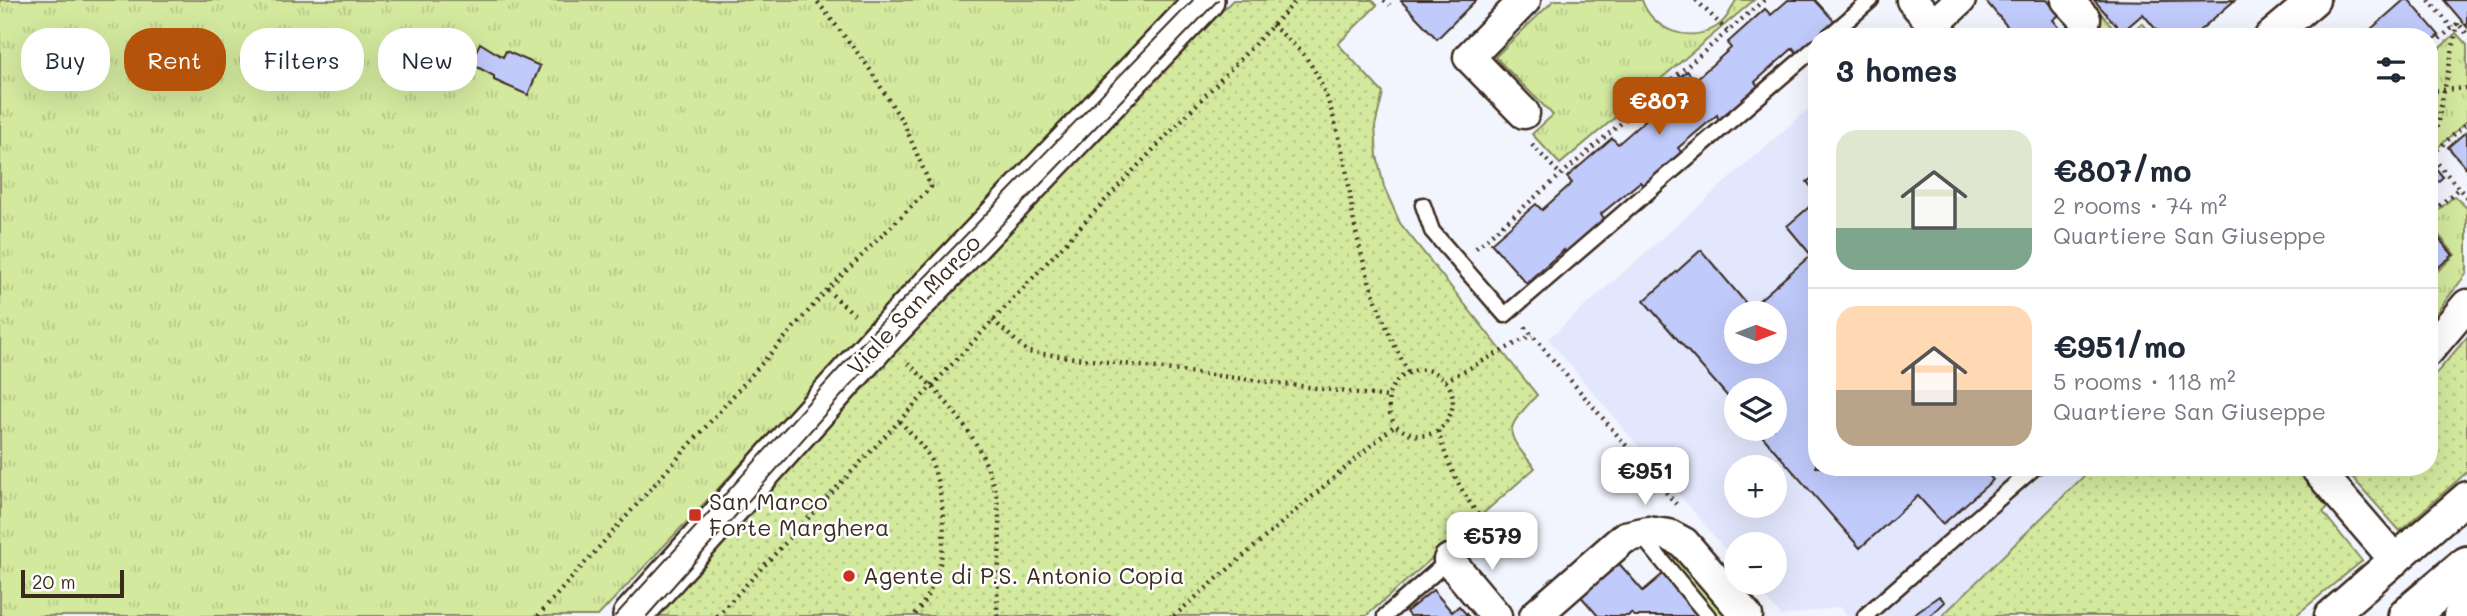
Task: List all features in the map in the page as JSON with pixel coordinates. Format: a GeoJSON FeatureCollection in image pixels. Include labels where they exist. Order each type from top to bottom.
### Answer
{"type":"FeatureCollection","features":[{"type":"Feature","properties":{"kind":"main road"},"geometry":{"type":"LineString","coordinates":[[2408,616],[2467,566]]}},
{"type":"Feature","properties":{"kind":"street","name":"Viale San Marco"},"geometry":{"type":"LineString","coordinates":[[632,616],[881,339],[1205,0]]}},
{"type":"Feature","properties":{"kind":"street"},"geometry":{"type":"LineString","coordinates":[[1525,0],[1469,57],[1526,127]]}},
{"type":"Feature","properties":{"kind":"street"},"geometry":{"type":"LineString","coordinates":[[1912,0],[1935,28]]}},
{"type":"Feature","properties":{"kind":"street"},"geometry":{"type":"LineString","coordinates":[[1940,28],[1960,0]]}},
{"type":"Feature","properties":{"kind":"street"},"geometry":{"type":"LineString","coordinates":[[2281,28],[2314,0]]}},
{"type":"Feature","properties":{"kind":"street"},"geometry":{"type":"LineString","coordinates":[[2438,339],[2467,305]]}},
{"type":"Feature","properties":{"kind":"street"},"geometry":{"type":"LineString","coordinates":[[2328,476],[2395,560]]}},
{"type":"Feature","properties":{"kind":"street"},"geometry":{"type":"LineString","coordinates":[[2330,616],[2467,497]]}},
{"type":"Feature","properties":{"kind":"street"},"geometry":{"type":"LineString","coordinates":[[1553,610],[1625,537],[1669,534],[1684,543],[1747,616]]}},
{"type":"Feature","properties":{"kind":"street"},"geometry":{"type":"LineString","coordinates":[[1449,560],[1496,616]]}},
{"type":"Feature","properties":{"kind":"street"},"geometry":{"type":"LineString","coordinates":[[2459,616],[2467,604]]}},
{"type":"Feature","properties":{"kind":"lane"},"geometry":{"type":"LineString","coordinates":[[1838,28],[1871,0]]}},
{"type":"Feature","properties":{"kind":"lane"},"geometry":{"type":"LineString","coordinates":[[1423,205],[1432,231],[1505,315],[1808,54]]}},
{"type":"Feature","properties":{"kind":"lane"},"geometry":{"type":"LineString","coordinates":[[1865,616],[2025,476]]}},
{"type":"Feature","properties":{"kind":"lane"},"geometry":{"type":"LineString","coordinates":[[1640,534],[1709,616]]}},
{"type":"Feature","properties":{"kind":"lane"},"geometry":{"type":"LineString","coordinates":[[1385,616],[1449,560]]}},
{"type":"Feature","properties":{"kind":"path"},"geometry":{"type":"LineString","coordinates":[[538,616],[827,290],[931,187],[904,124],[867,65],[816,0]]}},
{"type":"Feature","properties":{"kind":"path"},"geometry":{"type":"LineString","coordinates":[[717,616],[1297,0]]}},
{"type":"Feature","properties":{"kind":"path"},"geometry":{"type":"LineString","coordinates":[[1384,0],[1390,5]]}},
{"type":"Feature","properties":{"kind":"path"},"geometry":{"type":"LineString","coordinates":[[1696,0],[1727,31]]}},
{"type":"Feature","properties":{"kind":"path"},"geometry":{"type":"LineString","coordinates":[[1460,262],[1764,0]]}},
{"type":"Feature","properties":{"kind":"path"},"geometry":{"type":"LineString","coordinates":[[2429,0],[2452,28]]}},
{"type":"Feature","properties":{"kind":"path"},"geometry":{"type":"LineString","coordinates":[[2438,40],[2458,23]]}},
{"type":"Feature","properties":{"kind":"path"},"geometry":{"type":"LineString","coordinates":[[2458,23],[2467,34]]}},
{"type":"Feature","properties":{"kind":"path"},"geometry":{"type":"LineString","coordinates":[[2438,117],[2458,23]]}},
{"type":"Feature","properties":{"kind":"path"},"geometry":{"type":"LineString","coordinates":[[1272,24],[1304,55],[1322,84],[1349,181],[1354,224],[1365,267],[1378,309],[1408,373]]}},
{"type":"Feature","properties":{"kind":"path"},"geometry":{"type":"LineString","coordinates":[[2438,90],[2467,88]]}},
{"type":"Feature","properties":{"kind":"path"},"geometry":{"type":"LineString","coordinates":[[2438,147],[2467,123]]}},
{"type":"Feature","properties":{"kind":"path"},"geometry":{"type":"LineString","coordinates":[[1526,127],[1560,175]]}},
{"type":"Feature","properties":{"kind":"path"},"geometry":{"type":"LineString","coordinates":[[2438,163],[2467,198]]}},
{"type":"Feature","properties":{"kind":"path"},"geometry":{"type":"LineString","coordinates":[[2438,207],[2459,188]]}},
{"type":"Feature","properties":{"kind":"path"},"geometry":{"type":"LineString","coordinates":[[827,290],[855,315]]}},
{"type":"Feature","properties":{"kind":"path"},"geometry":{"type":"LineString","coordinates":[[1510,311],[1683,511]]}},
{"type":"Feature","properties":{"kind":"path"},"geometry":{"type":"LineString","coordinates":[[993,320],[1028,352],[1388,397]]}},
{"type":"Feature","properties":{"kind":"path"},"geometry":{"type":"LineString","coordinates":[[1445,381],[1532,335]]}},
{"type":"Feature","properties":{"kind":"path"},"geometry":{"type":"LineString","coordinates":[[1426,370],[1445,381],[1452,395],[1453,405],[1446,424],[1438,431],[1419,436],[1409,434],[1395,425],[1389,411],[1388,397],[1393,384],[1408,373],[1426,370]]}},
{"type":"Feature","properties":{"kind":"path"},"geometry":{"type":"LineString","coordinates":[[932,386],[971,433],[992,482],[999,519],[997,616]]}},
{"type":"Feature","properties":{"kind":"path"},"geometry":{"type":"LineString","coordinates":[[900,421],[930,457],[938,481],[945,538],[939,569],[927,599],[914,616]]}},
{"type":"Feature","properties":{"kind":"path"},"geometry":{"type":"LineString","coordinates":[[1174,616],[1395,425]]}},
{"type":"Feature","properties":{"kind":"path"},"geometry":{"type":"LineString","coordinates":[[1438,431],[1454,479],[1480,516]]}},
{"type":"Feature","properties":{"kind":"shaded area"},"geometry":{"type":"Polygon","coordinates":[[[1808,109],[1808,476],[2084,476],[1942,616],[1848,616],[1840,607],[1781,616],[1764,595],[1787,595],[1787,532],[1724,532],[1724,548],[1548,339],[1808,109]]]}},
{"type":"Feature","properties":{"kind":"green space"},"geometry":{"type":"Polygon","coordinates":[[[0,0],[1178,0],[598,616],[0,616],[0,0]]]}},
{"type":"Feature","properties":{"kind":"green space"},"geometry":{"type":"Polygon","coordinates":[[[1233,0],[1372,0],[1377,5],[1338,44],[1383,93],[1375,126],[1377,156],[1384,187],[1400,223],[1537,395],[1518,416],[1512,431],[1517,446],[1535,468],[1366,616],[653,616],[1012,227],[1233,0]]]}},
{"type":"Feature","properties":{"kind":"green space"},"geometry":{"type":"Polygon","coordinates":[[[1554,0],[1642,0],[1647,10],[1662,26],[1683,34],[1694,34],[1720,25],[1736,0],[1754,0],[1560,164],[1532,134],[1553,115],[1495,57],[1554,0]]]}},
{"type":"Feature","properties":{"kind":"green space"},"geometry":{"type":"Polygon","coordinates":[[[2099,11],[2113,28],[2081,28],[2099,11]]]}},
{"type":"Feature","properties":{"kind":"green space"},"geometry":{"type":"Polygon","coordinates":[[[2456,33],[2467,45],[2467,121],[2438,147],[2438,50],[2456,33]]]}},
{"type":"Feature","properties":{"kind":"green space"},"geometry":{"type":"Polygon","coordinates":[[[2454,196],[2467,208],[2467,273],[2438,310],[2438,271],[2455,255],[2438,234],[2438,211],[2454,196]]]}},
{"type":"Feature","properties":{"kind":"green space"},"geometry":{"type":"Polygon","coordinates":[[[2467,337],[2467,472],[2400,531],[2351,476],[2438,476],[2438,371],[2467,337]]]}},
{"type":"Feature","properties":{"kind":"green space"},"geometry":{"type":"Polygon","coordinates":[[[2084,476],[2306,476],[2330,505],[2323,512],[2362,561],[2295,616],[1942,616],[2084,476]]]}},
{"type":"Feature","properties":{"kind":"green space"},"geometry":{"type":"Polygon","coordinates":[[[1679,554],[1732,616],[1715,616],[1670,563],[1679,554]]]}},
{"type":"Feature","properties":{"kind":"building"},"geometry":{"type":"Polygon","coordinates":[[[1476,0],[1437,39],[1401,1],[1476,0]]]}},
{"type":"Feature","properties":{"kind":"building"},"geometry":{"type":"Polygon","coordinates":[[[1788,0],[1815,0],[1835,22],[1828,28],[1808,28],[1808,47],[1799,55],[1793,48],[1755,82],[1760,89],[1720,124],[1717,115],[1678,148],[1684,156],[1645,188],[1640,182],[1601,214],[1607,222],[1566,256],[1564,250],[1526,283],[1491,243],[1536,204],[1542,210],[1572,183],[1567,177],[1612,138],[1618,144],[1650,116],[1642,111],[1687,71],[1695,80],[1731,48],[1727,43],[1765,9],[1771,15],[1788,0]]]}},
{"type":"Feature","properties":{"kind":"building"},"geometry":{"type":"Polygon","coordinates":[[[1985,0],[2047,0],[2059,15],[2053,20],[2060,28],[2008,28],[1985,0]]]}},
{"type":"Feature","properties":{"kind":"building"},"geometry":{"type":"Polygon","coordinates":[[[2094,0],[2235,0],[2202,28],[2155,28],[2143,14],[2127,28],[2118,28],[2094,0]]]}},
{"type":"Feature","properties":{"kind":"building"},"geometry":{"type":"Polygon","coordinates":[[[2404,0],[2409,0],[2433,28],[2372,28],[2404,0]]]}},
{"type":"Feature","properties":{"kind":"building"},"geometry":{"type":"Polygon","coordinates":[[[2444,0],[2467,0],[2467,27],[2444,0]]]}},
{"type":"Feature","properties":{"kind":"building"},"geometry":{"type":"Polygon","coordinates":[[[480,43],[503,57],[506,51],[540,66],[528,95],[494,80],[494,76],[477,67],[477,49],[480,43]]]}},
{"type":"Feature","properties":{"kind":"building"},"geometry":{"type":"Polygon","coordinates":[[[2467,131],[2467,169],[2448,147],[2467,131]]]}},
{"type":"Feature","properties":{"kind":"building"},"geometry":{"type":"Polygon","coordinates":[[[1808,208],[1808,251],[1787,226],[1808,208]]]}},
{"type":"Feature","properties":{"kind":"building"},"geometry":{"type":"Polygon","coordinates":[[[2438,238],[2453,255],[2438,268],[2438,238]]]}},
{"type":"Feature","properties":{"kind":"building"},"geometry":{"type":"Polygon","coordinates":[[[1701,250],[1744,301],[1724,301],[1724,364],[1787,364],[1787,301],[1758,301],[1808,258],[1808,476],[1990,476],[1993,480],[1943,524],[1918,496],[1860,548],[1787,464],[1787,455],[1779,455],[1766,441],[1787,441],[1787,378],[1724,378],[1724,392],[1644,301],[1701,250]]]}},
{"type":"Feature","properties":{"kind":"building"},"geometry":{"type":"Polygon","coordinates":[[[1616,560],[1643,591],[1663,574],[1699,616],[1634,616],[1631,613],[1628,616],[1598,616],[1578,593],[1616,560]]]}},
{"type":"Feature","properties":{"kind":"building"},"geometry":{"type":"Polygon","coordinates":[[[1433,590],[1452,612],[1459,606],[1468,616],[1409,616],[1406,612],[1433,590]]]}},
{"type":"Feature","properties":{"kind":"building"},"geometry":{"type":"Polygon","coordinates":[[[1939,596],[1945,602],[1930,616],[1911,616],[1939,596]]]}},
{"type":"Feature","properties":{"kind":"tram line"},"geometry":{"type":"LineString","coordinates":[[615,616],[873,331],[1193,0]]}},
{"type":"Feature","properties":{"kind":"tram line"},"geometry":{"type":"LineString","coordinates":[[647,616],[887,344],[1218,0]]}},
{"type":"Feature","properties":{"kind":"place","name":"San Marco Forte Marghera"},"geometry":{"type":"Point","coordinates":[695,515]}},
{"type":"Feature","properties":{"kind":"place","name":"Agente di P.S. Antonio Copia"},"geometry":{"type":"Point","coordinates":[849,576]}}]}
